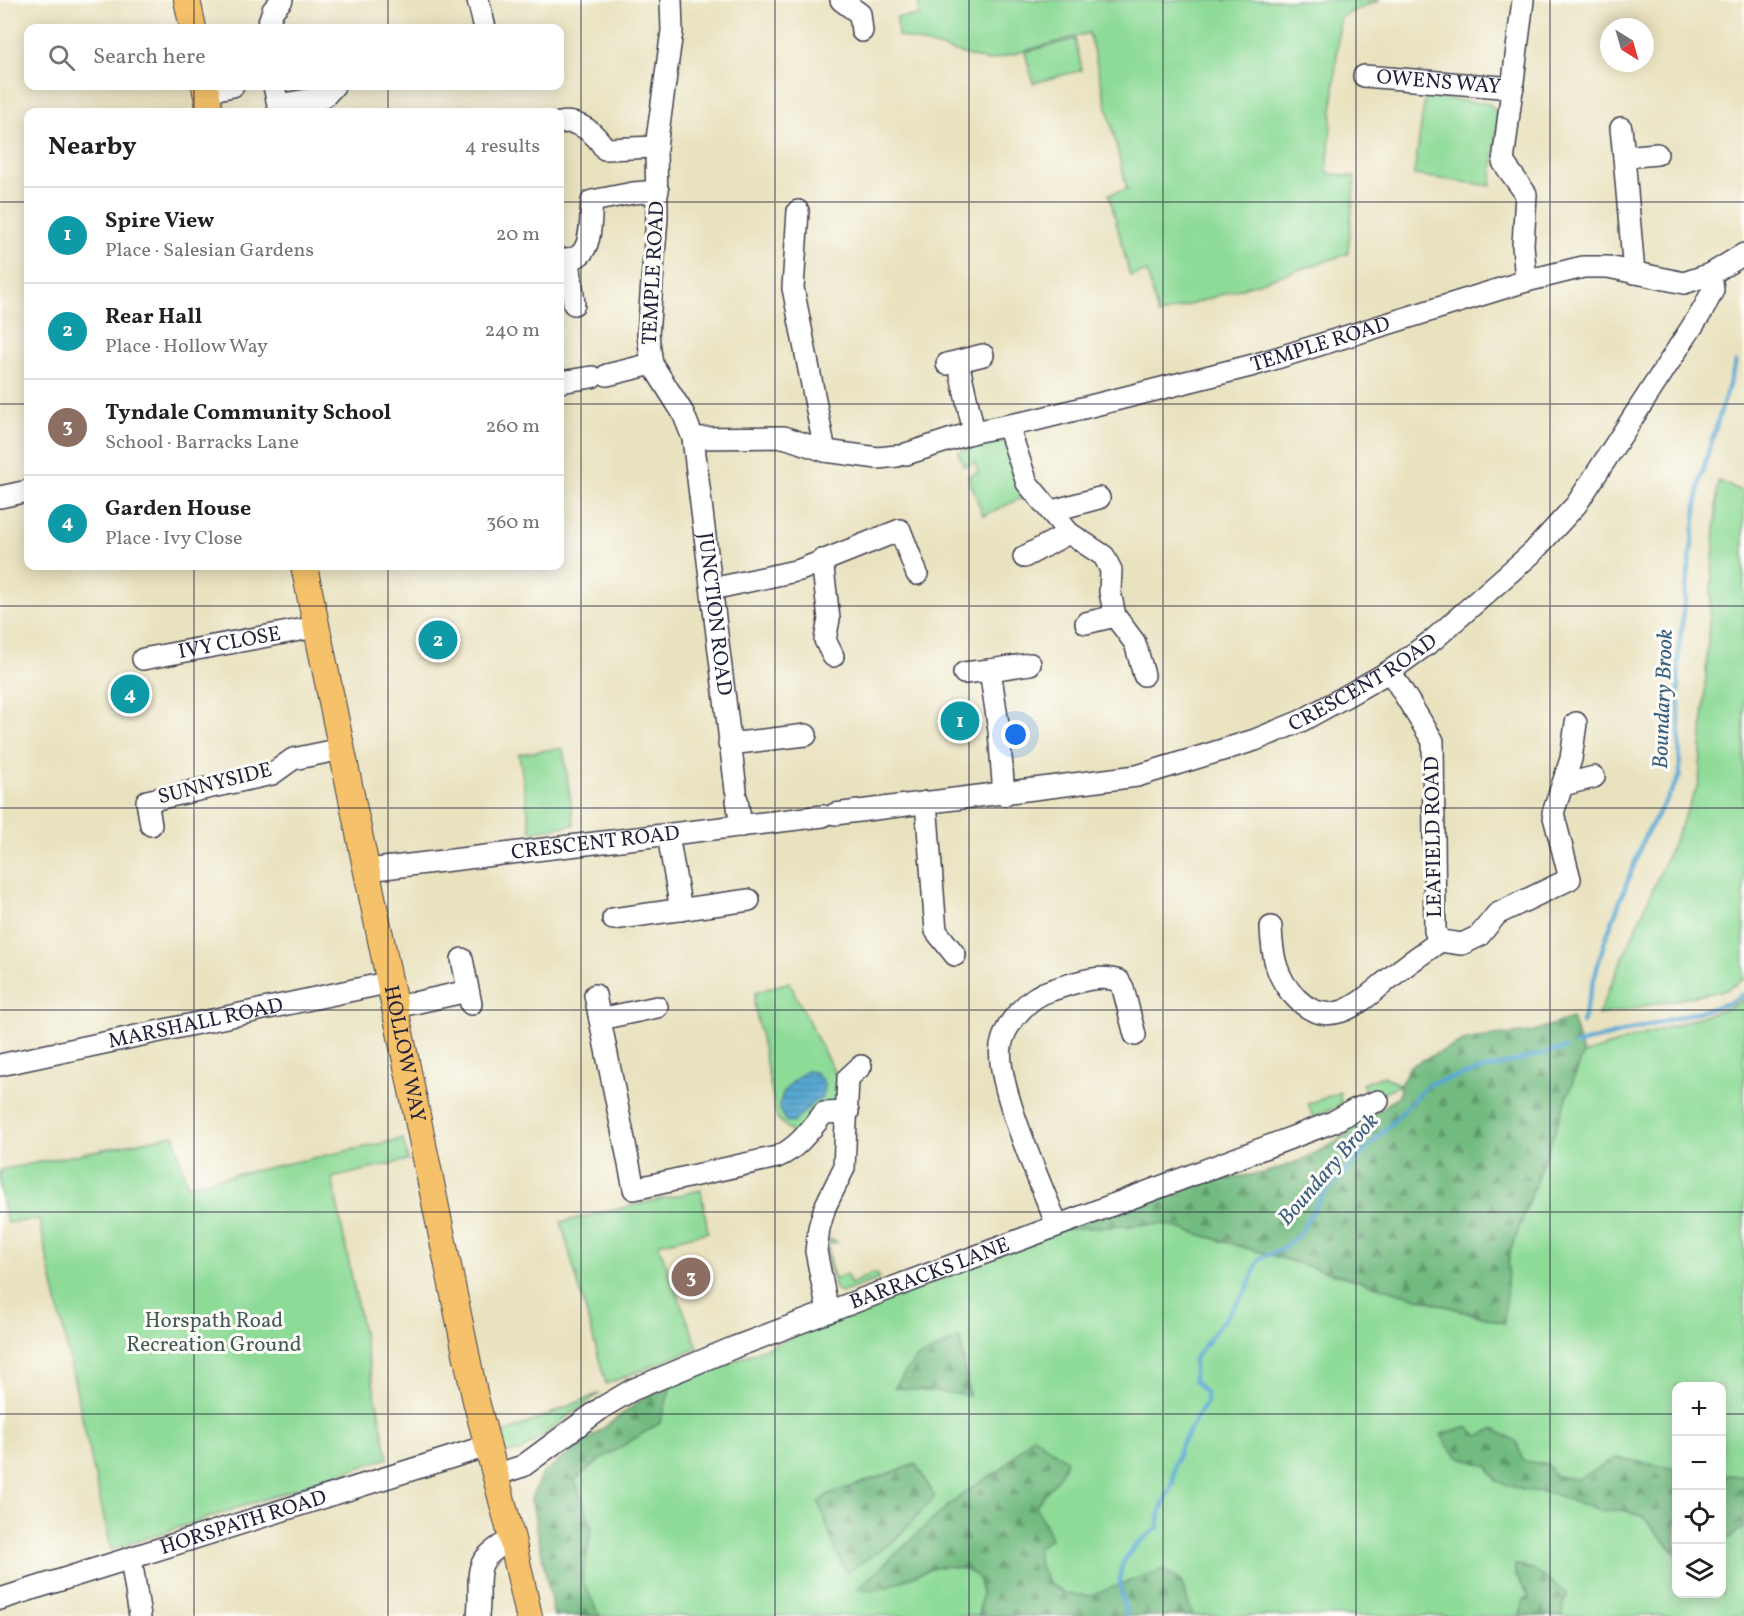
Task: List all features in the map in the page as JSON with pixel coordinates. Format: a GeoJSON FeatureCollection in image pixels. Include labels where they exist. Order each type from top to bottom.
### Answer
{"type":"FeatureCollection","features":[{"type":"Feature","properties":{"kind":"main road"},"geometry":{"type":"LineString","coordinates":[[187,0],[192,24]]}},
{"type":"Feature","properties":{"kind":"main road","name":"HOLLOW WAY"},"geometry":{"type":"LineString","coordinates":[[305,570],[487,1446],[512,1539],[529,1616]]}},
{"type":"Feature","properties":{"kind":"street"},"geometry":{"type":"LineString","coordinates":[[268,24],[273,10],[282,0]]}},
{"type":"Feature","properties":{"kind":"street"},"geometry":{"type":"LineString","coordinates":[[478,0],[484,24]]}},
{"type":"Feature","properties":{"kind":"street","name":"TEMPLE ROAD"},"geometry":{"type":"LineString","coordinates":[[671,0],[672,31],[656,147],[658,191],[648,335],[652,364],[683,413],[693,438],[784,437],[825,451],[878,458],[901,455],[974,432],[1008,426],[1294,354],[1526,281],[1583,267],[1608,267],[1684,283],[1712,274],[1737,258]]}},
{"type":"Feature","properties":{"kind":"street"},"geometry":{"type":"LineString","coordinates":[[842,0],[860,14],[862,31]]}},
{"type":"Feature","properties":{"kind":"street","name":"OWENS WAY"},"geometry":{"type":"LineString","coordinates":[[1523,0],[1503,162],[1526,194],[1523,244],[1526,281]]}},
{"type":"Feature","properties":{"kind":"street","name":"OWENS WAY"},"geometry":{"type":"LineString","coordinates":[[1364,76],[1513,88]]}},
{"type":"Feature","properties":{"kind":"street"},"geometry":{"type":"LineString","coordinates":[[207,96],[223,90]]}},
{"type":"Feature","properties":{"kind":"street"},"geometry":{"type":"LineString","coordinates":[[275,90],[278,105],[324,97],[330,90]]}},
{"type":"Feature","properties":{"kind":"street"},"geometry":{"type":"LineString","coordinates":[[564,122],[584,127],[599,139],[605,149],[656,147]]}},
{"type":"Feature","properties":{"kind":"street"},"geometry":{"type":"LineString","coordinates":[[1621,128],[1634,273]]}},
{"type":"Feature","properties":{"kind":"street"},"geometry":{"type":"LineString","coordinates":[[1624,157],[1658,154]]}},
{"type":"Feature","properties":{"kind":"street"},"geometry":{"type":"LineString","coordinates":[[574,304],[564,259],[577,257],[588,242],[592,201],[658,191]]}},
{"type":"Feature","properties":{"kind":"street"},"geometry":{"type":"LineString","coordinates":[[798,211],[793,288],[825,451]]}},
{"type":"Feature","properties":{"kind":"street","name":"CRESCENT ROAD"},"geometry":{"type":"LineString","coordinates":[[367,870],[668,836],[926,802],[1004,795],[1137,776],[1218,752],[1301,721],[1390,671],[1464,615],[1532,553],[1576,505],[1703,310],[1713,290],[1712,274]]}},
{"type":"Feature","properties":{"kind":"street"},"geometry":{"type":"LineString","coordinates":[[974,432],[952,363],[983,355]]}},
{"type":"Feature","properties":{"kind":"street"},"geometry":{"type":"LineString","coordinates":[[564,381],[652,364]]}},
{"type":"Feature","properties":{"kind":"street"},"geometry":{"type":"LineString","coordinates":[[1008,426],[1027,483],[1069,533],[1104,556],[1111,570],[1110,592],[1115,616],[1135,643],[1144,675]]}},
{"type":"Feature","properties":{"kind":"street","name":"JUNCTION ROAD"},"geometry":{"type":"LineString","coordinates":[[693,438],[729,744],[741,826]]}},
{"type":"Feature","properties":{"kind":"street"},"geometry":{"type":"LineString","coordinates":[[0,497],[24,492]]}},
{"type":"Feature","properties":{"kind":"street"},"geometry":{"type":"LineString","coordinates":[[1052,511],[1099,498]]}},
{"type":"Feature","properties":{"kind":"street"},"geometry":{"type":"LineString","coordinates":[[712,589],[770,578],[900,530],[917,574]]}},
{"type":"Feature","properties":{"kind":"street"},"geometry":{"type":"LineString","coordinates":[[1024,557],[1069,533]]}},
{"type":"Feature","properties":{"kind":"street"},"geometry":{"type":"LineString","coordinates":[[822,560],[829,619],[825,640],[833,656]]}},
{"type":"Feature","properties":{"kind":"street"},"geometry":{"type":"LineString","coordinates":[[1086,623],[1115,616]]}},
{"type":"Feature","properties":{"kind":"street","name":"IVY CLOSE"},"geometry":{"type":"LineString","coordinates":[[143,659],[316,627]]}},
{"type":"Feature","properties":{"kind":"street"},"geometry":{"type":"LineString","coordinates":[[964,673],[1030,664]]}},
{"type":"Feature","properties":{"kind":"street"},"geometry":{"type":"LineString","coordinates":[[990,670],[999,731],[1004,795]]}},
{"type":"Feature","properties":{"kind":"street","name":"LEAFIELD ROAD"},"geometry":{"type":"LineString","coordinates":[[1390,671],[1433,741],[1435,931],[1440,941]]}},
{"type":"Feature","properties":{"kind":"street"},"geometry":{"type":"LineString","coordinates":[[1563,785],[1571,759],[1576,723]]}},
{"type":"Feature","properties":{"kind":"street"},"geometry":{"type":"LineString","coordinates":[[729,744],[806,735]]}},
{"type":"Feature","properties":{"kind":"street","name":"SUNNYSIDE"},"geometry":{"type":"LineString","coordinates":[[152,825],[147,801],[272,774],[293,759],[342,749]]}},
{"type":"Feature","properties":{"kind":"street"},"geometry":{"type":"LineString","coordinates":[[1563,785],[1594,777]]}},
{"type":"Feature","properties":{"kind":"street","name":"LEAFIELD ROAD"},"geometry":{"type":"LineString","coordinates":[[1271,927],[1266,950],[1288,991],[1302,1005],[1317,1013],[1341,1012],[1372,995],[1394,974],[1440,941],[1462,944],[1479,936],[1497,914],[1570,879],[1553,813],[1563,785]]}},
{"type":"Feature","properties":{"kind":"street"},"geometry":{"type":"LineString","coordinates":[[926,802],[936,931],[955,955]]}},
{"type":"Feature","properties":{"kind":"street"},"geometry":{"type":"LineString","coordinates":[[668,836],[681,910]]}},
{"type":"Feature","properties":{"kind":"street"},"geometry":{"type":"LineString","coordinates":[[612,919],[749,900]]}},
{"type":"Feature","properties":{"kind":"street"},"geometry":{"type":"LineString","coordinates":[[396,1007],[470,998],[462,959]]}},
{"type":"Feature","properties":{"kind":"street"},"geometry":{"type":"LineString","coordinates":[[1057,1225],[1006,1089],[1001,1045],[1014,1019],[1027,1004],[1047,991],[1101,978],[1119,981],[1124,988],[1136,1035]]}},
{"type":"Feature","properties":{"kind":"street","name":"MARSHALL ROAD"},"geometry":{"type":"LineString","coordinates":[[0,1065],[391,982]]}},
{"type":"Feature","properties":{"kind":"street"},"geometry":{"type":"LineString","coordinates":[[595,995],[634,1189],[777,1157],[798,1144],[824,1113],[848,1112]]}},
{"type":"Feature","properties":{"kind":"street"},"geometry":{"type":"LineString","coordinates":[[600,1019],[657,1007]]}},
{"type":"Feature","properties":{"kind":"street"},"geometry":{"type":"LineString","coordinates":[[828,1312],[816,1251],[819,1228],[825,1208],[844,1168],[848,1078],[861,1066]]}},
{"type":"Feature","properties":{"kind":"street","name":"BARRACKS LANE"},"geometry":{"type":"LineString","coordinates":[[495,1475],[523,1467],[603,1407],[632,1389],[828,1312],[1333,1122],[1356,1109],[1378,1101]]}},
{"type":"Feature","properties":{"kind":"street","name":"HORSPATH ROAD"},"geometry":{"type":"LineString","coordinates":[[0,1599],[487,1446]]}},
{"type":"Feature","properties":{"kind":"street"},"geometry":{"type":"LineString","coordinates":[[478,1616],[479,1568],[487,1554],[512,1539]]}},
{"type":"Feature","properties":{"kind":"street"},"geometry":{"type":"LineString","coordinates":[[131,1559],[140,1616]]}},
{"type":"Feature","properties":{"kind":"green space"},"geometry":{"type":"Polygon","coordinates":[[[919,0],[1380,0],[1340,17],[1327,173],[1355,177],[1348,254],[1158,315],[1147,272],[1130,276],[1109,194],[1127,189],[1089,33],[988,61],[898,36],[897,17],[919,16],[919,0]]]}},
{"type":"Feature","properties":{"kind":"green space"},"geometry":{"type":"Polygon","coordinates":[[[1075,39],[1082,70],[1033,83],[1025,52],[1075,39]]]}},
{"type":"Feature","properties":{"kind":"green space"},"geometry":{"type":"Polygon","coordinates":[[[1425,97],[1490,104],[1498,116],[1491,186],[1414,175],[1425,97]]]}},
{"type":"Feature","properties":{"kind":"green space"},"geometry":{"type":"Polygon","coordinates":[[[1003,438],[1031,494],[983,516],[968,476],[978,472],[975,462],[964,466],[958,452],[1003,438]]]}},
{"type":"Feature","properties":{"kind":"green space"},"geometry":{"type":"Polygon","coordinates":[[[1718,481],[1744,492],[1744,979],[1726,990],[1598,1015],[1699,783],[1718,481]]]}},
{"type":"Feature","properties":{"kind":"green space"},"geometry":{"type":"Polygon","coordinates":[[[563,748],[574,825],[531,832],[519,754],[563,748]]]}},
{"type":"Feature","properties":{"kind":"green space"},"geometry":{"type":"Polygon","coordinates":[[[789,982],[837,1078],[835,1104],[794,1134],[777,1118],[754,1003],[755,993],[789,982]]]}},
{"type":"Feature","properties":{"kind":"green space"},"geometry":{"type":"Polygon","coordinates":[[[1744,999],[1744,1616],[554,1616],[531,1498],[542,1474],[647,1396],[1061,1229],[1164,1224],[1503,1323],[1509,1255],[1583,1054],[1731,1007],[1744,999]]]}},
{"type":"Feature","properties":{"kind":"green space"},"geometry":{"type":"Polygon","coordinates":[[[1572,1018],[1583,1054],[1509,1255],[1504,1323],[1164,1224],[1061,1229],[1188,1184],[1264,1173],[1297,1162],[1329,1146],[1399,1095],[1400,1085],[1410,1066],[1468,1039],[1531,1032],[1572,1018]]]}},
{"type":"Feature","properties":{"kind":"green space"},"geometry":{"type":"Polygon","coordinates":[[[1384,1076],[1400,1085],[1380,1095],[1365,1090],[1362,1084],[1384,1076]]]}},
{"type":"Feature","properties":{"kind":"green space"},"geometry":{"type":"Polygon","coordinates":[[[1340,1092],[1341,1105],[1313,1117],[1308,1104],[1340,1092]]]}},
{"type":"Feature","properties":{"kind":"green space","name":"Horspath Road Recreation Ground"},"geometry":{"type":"Polygon","coordinates":[[[174,1135],[187,1185],[403,1139],[408,1160],[332,1178],[388,1458],[111,1550],[39,1219],[7,1223],[0,1191],[0,1170],[174,1135]]]}},
{"type":"Feature","properties":{"kind":"green space"},"geometry":{"type":"Polygon","coordinates":[[[701,1190],[708,1232],[658,1244],[698,1348],[606,1384],[561,1222],[701,1190]]]}},
{"type":"Feature","properties":{"kind":"green space"},"geometry":{"type":"Polygon","coordinates":[[[830,1239],[837,1242],[828,1244],[830,1265],[835,1279],[846,1274],[851,1284],[872,1273],[877,1274],[879,1279],[841,1293],[835,1289],[826,1255],[827,1241],[830,1239]]]}},
{"type":"Feature","properties":{"kind":"green space"},"geometry":{"type":"Polygon","coordinates":[[[960,1338],[969,1395],[894,1388],[915,1359],[960,1338]]]}},
{"type":"Feature","properties":{"kind":"green space"},"geometry":{"type":"Polygon","coordinates":[[[671,1386],[660,1423],[601,1459],[575,1480],[592,1526],[582,1580],[600,1616],[554,1616],[531,1498],[542,1474],[647,1396],[671,1386]]]}},
{"type":"Feature","properties":{"kind":"green space"},"geometry":{"type":"Polygon","coordinates":[[[600,1393],[520,1452],[506,1453],[500,1446],[497,1436],[600,1393]]]}},
{"type":"Feature","properties":{"kind":"green space"},"geometry":{"type":"Polygon","coordinates":[[[1468,1427],[1479,1436],[1495,1429],[1517,1443],[1523,1461],[1547,1464],[1556,1476],[1577,1479],[1618,1458],[1672,1468],[1672,1550],[1643,1517],[1622,1510],[1599,1511],[1551,1493],[1522,1490],[1496,1481],[1488,1466],[1454,1453],[1441,1434],[1468,1427]]]}},
{"type":"Feature","properties":{"kind":"green space"},"geometry":{"type":"Polygon","coordinates":[[[1033,1436],[1066,1460],[1058,1478],[1036,1506],[1051,1538],[1037,1549],[1039,1566],[1050,1584],[1064,1593],[1089,1596],[1163,1569],[1181,1582],[1193,1616],[978,1616],[982,1595],[978,1577],[961,1568],[946,1566],[931,1569],[888,1587],[873,1590],[857,1589],[948,1506],[975,1485],[1001,1470],[1033,1436]]]}},
{"type":"Feature","properties":{"kind":"green space"},"geometry":{"type":"Polygon","coordinates":[[[916,1464],[935,1497],[894,1541],[846,1573],[832,1542],[819,1502],[829,1494],[916,1464]]]}},
{"type":"Feature","properties":{"kind":"green space"},"geometry":{"type":"Polygon","coordinates":[[[1726,1475],[1744,1476],[1744,1527],[1726,1540],[1726,1475]]]}},
{"type":"Feature","properties":{"kind":"green space"},"geometry":{"type":"Polygon","coordinates":[[[1515,1565],[1533,1569],[1567,1594],[1561,1616],[1520,1616],[1523,1601],[1529,1595],[1515,1575],[1515,1565]]]}},
{"type":"Feature","properties":{"kind":"water"},"geometry":{"type":"Polygon","coordinates":[[[806,1071],[815,1072],[824,1083],[823,1098],[814,1102],[793,1123],[786,1121],[780,1106],[781,1100],[793,1081],[806,1071]]]}},
{"type":"Feature","properties":{"kind":"waterway","name":"Boundary Brook"},"geometry":{"type":"LineString","coordinates":[[1582,1023],[1604,943],[1644,838],[1680,776],[1678,656],[1700,479],[1736,362]]}},
{"type":"Feature","properties":{"kind":"waterway"},"geometry":{"type":"LineString","coordinates":[[1575,1045],[1730,1003],[1744,994]]}},
{"type":"Feature","properties":{"kind":"waterway","name":"Boundary Brook"},"geometry":{"type":"LineString","coordinates":[[1126,1616],[1120,1583],[1123,1562],[1139,1543],[1158,1528],[1160,1512],[1173,1483],[1174,1467],[1180,1447],[1207,1400],[1205,1392],[1194,1380],[1194,1359],[1246,1291],[1259,1259],[1282,1249],[1298,1236],[1321,1197],[1429,1084],[1565,1048]]}},
{"type":"Feature","properties":{"kind":"place","name":"Rear Hall"},"geometry":{"type":"Point","coordinates":[438,640]}},
{"type":"Feature","properties":{"kind":"place","name":"Garden House"},"geometry":{"type":"Point","coordinates":[130,694]}},
{"type":"Feature","properties":{"kind":"place","name":"Spire View"},"geometry":{"type":"Point","coordinates":[960,721]}},
{"type":"Feature","properties":{"kind":"place","name":"Tyndale Community School"},"geometry":{"type":"Point","coordinates":[691,1277]}}]}
